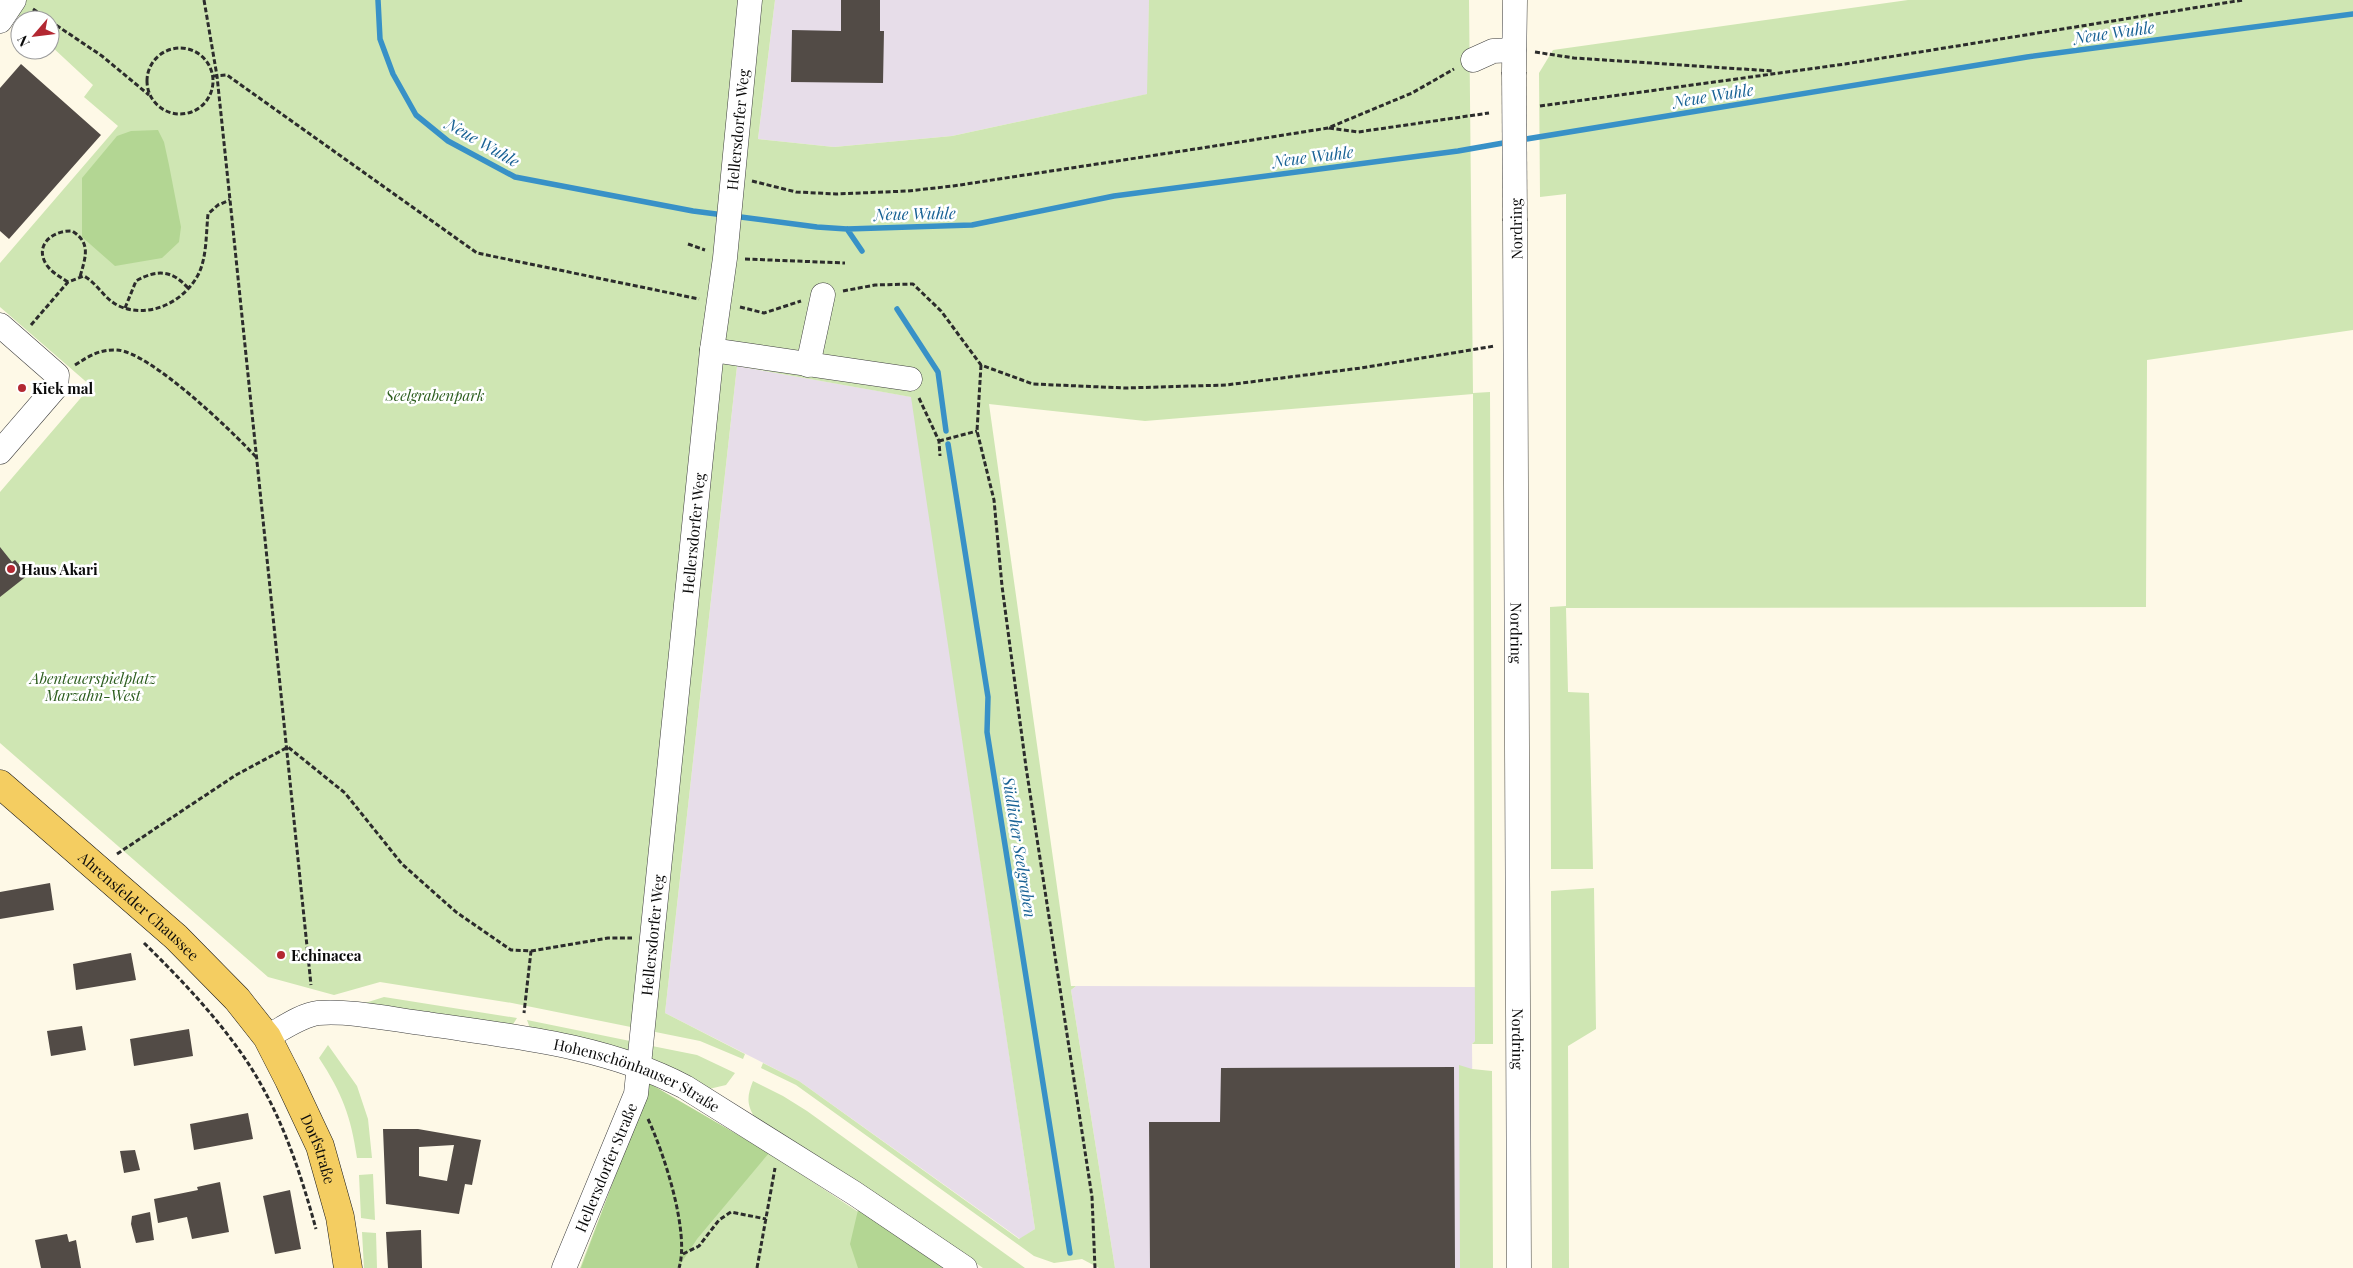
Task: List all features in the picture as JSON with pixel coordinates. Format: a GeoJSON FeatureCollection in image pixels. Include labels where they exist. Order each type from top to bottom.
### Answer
{"type":"FeatureCollection","features":[{"type":"Feature","properties":{"kind":"main road","name":"Ahrensfelder Chaussee"},"geometry":{"type":"LineString","coordinates":[[0,784],[182,943],[237,999],[267,1037]]}},
{"type":"Feature","properties":{"kind":"main road","name":"Dorfstraße"},"geometry":{"type":"LineString","coordinates":[[267,1037],[320,1146],[340,1217],[348,1268]]}},
{"type":"Feature","properties":{"kind":"street"},"geometry":{"type":"LineString","coordinates":[[0,21],[14,0]]}},
{"type":"Feature","properties":{"kind":"street","name":"Hellersdorfer Weg"},"geometry":{"type":"LineString","coordinates":[[638,1065],[712,350],[725,258],[750,0]]}},
{"type":"Feature","properties":{"kind":"street","name":"Nordring"},"geometry":{"type":"LineString","coordinates":[[1515,0],[1519,1268]]}},
{"type":"Feature","properties":{"kind":"street"},"geometry":{"type":"LineString","coordinates":[[1473,60],[1493,51],[1514,61]]}},
{"type":"Feature","properties":{"kind":"street"},"geometry":{"type":"LineString","coordinates":[[808,364],[823,295]]}},
{"type":"Feature","properties":{"kind":"street"},"geometry":{"type":"LineString","coordinates":[[0,452],[56,387],[57,375],[8,333]]}},
{"type":"Feature","properties":{"kind":"street"},"geometry":{"type":"LineString","coordinates":[[712,350],[910,379]]}},
{"type":"Feature","properties":{"kind":"street","name":"Hohenschönhauser Straße"},"geometry":{"type":"LineString","coordinates":[[267,1037],[317,1013],[343,1014],[523,1038],[609,1055],[638,1065],[684,1087],[783,1146],[965,1268]]}},
{"type":"Feature","properties":{"kind":"street","name":"Hellersdorfer Straße"},"geometry":{"type":"LineString","coordinates":[[564,1268],[636,1094],[638,1065]]}},
{"type":"Feature","properties":{"kind":"path"},"geometry":{"type":"LineString","coordinates":[[204,0],[230,200],[311,984]]}},
{"type":"Feature","properties":{"kind":"path"},"geometry":{"type":"LineString","coordinates":[[1540,106],[1855,63],[2243,0]]}},
{"type":"Feature","properties":{"kind":"path"},"geometry":{"type":"LineString","coordinates":[[60,27],[102,56],[150,96]]}},
{"type":"Feature","properties":{"kind":"path"},"geometry":{"type":"LineString","coordinates":[[173,48],[192,50],[201,55],[215,76],[206,102],[188,114],[166,112],[156,105],[146,85],[150,65],[164,51],[173,48]]}},
{"type":"Feature","properties":{"kind":"path"},"geometry":{"type":"LineString","coordinates":[[1514,61],[1574,58],[1780,72]]}},
{"type":"Feature","properties":{"kind":"path"},"geometry":{"type":"LineString","coordinates":[[732,176],[796,192],[836,194],[908,191],[953,186],[1328,128],[1412,93],[1442,74],[1473,60]]}},
{"type":"Feature","properties":{"kind":"path"},"geometry":{"type":"LineString","coordinates":[[215,76],[227,75],[478,253],[764,313],[823,295],[875,285],[913,284],[941,311],[981,365],[1033,384],[1175,387],[1226,385],[1361,368],[1495,346]]}},
{"type":"Feature","properties":{"kind":"path"},"geometry":{"type":"LineString","coordinates":[[1328,128],[1358,132],[1489,113]]}},
{"type":"Feature","properties":{"kind":"path"},"geometry":{"type":"LineString","coordinates":[[8,333],[68,282],[84,276],[90,280],[106,299],[131,310],[158,309],[170,302],[188,288],[198,275],[204,258],[208,214],[218,204],[230,200]]}},
{"type":"Feature","properties":{"kind":"path"},"geometry":{"type":"LineString","coordinates":[[68,282],[51,270],[46,264],[43,254],[46,241],[58,232],[72,231],[84,241],[86,250],[80,277]]}},
{"type":"Feature","properties":{"kind":"path"},"geometry":{"type":"LineString","coordinates":[[688,244],[725,258],[845,263]]}},
{"type":"Feature","properties":{"kind":"path"},"geometry":{"type":"LineString","coordinates":[[125,308],[136,281],[154,272],[172,274],[188,288]]}},
{"type":"Feature","properties":{"kind":"path"},"geometry":{"type":"LineString","coordinates":[[57,375],[98,351],[119,350],[147,361],[223,423],[257,457]]}},
{"type":"Feature","properties":{"kind":"path"},"geometry":{"type":"LineString","coordinates":[[981,365],[977,431],[994,500],[1002,586],[1026,767],[1092,1197],[1095,1268]]}},
{"type":"Feature","properties":{"kind":"path"},"geometry":{"type":"LineString","coordinates":[[910,379],[939,441],[940,456]]}},
{"type":"Feature","properties":{"kind":"path"},"geometry":{"type":"LineString","coordinates":[[939,441],[977,431]]}},
{"type":"Feature","properties":{"kind":"path"},"geometry":{"type":"LineString","coordinates":[[118,854],[236,775],[288,747]]}},
{"type":"Feature","properties":{"kind":"path"},"geometry":{"type":"LineString","coordinates":[[288,747],[345,793],[402,864],[456,912],[511,950],[531,951],[608,938],[637,938],[650,943]]}},
{"type":"Feature","properties":{"kind":"path"},"geometry":{"type":"LineString","coordinates":[[140,939],[224,1031],[264,1090],[294,1157],[318,1235]]}},
{"type":"Feature","properties":{"kind":"path"},"geometry":{"type":"LineString","coordinates":[[524,1013],[531,951]]}},
{"type":"Feature","properties":{"kind":"path"},"geometry":{"type":"LineString","coordinates":[[636,1094],[662,1149],[674,1198],[683,1254],[679,1268]]}},
{"type":"Feature","properties":{"kind":"path"},"geometry":{"type":"LineString","coordinates":[[757,1268],[777,1158],[783,1146]]}},
{"type":"Feature","properties":{"kind":"path"},"geometry":{"type":"LineString","coordinates":[[683,1254],[698,1246],[719,1220],[731,1212],[766,1219]]}},
{"type":"Feature","properties":{"kind":"shaded area"},"geometry":{"type":"Polygon","coordinates":[[[775,0],[1149,0],[1148,94],[952,136],[834,147],[758,139],[775,0]]]}},
{"type":"Feature","properties":{"kind":"shaded area"},"geometry":{"type":"Polygon","coordinates":[[[737,366],[912,397],[1035,1229],[1020,1239],[799,1081],[665,1013],[737,366]]]}},
{"type":"Feature","properties":{"kind":"shaded area"},"geometry":{"type":"Polygon","coordinates":[[[1076,986],[1475,987],[1475,1041],[1472,1044],[1474,1268],[1115,1268],[1071,990],[1076,986]]]}},
{"type":"Feature","properties":{"kind":"green space"},"geometry":{"type":"Polygon","coordinates":[[[24,0],[775,0],[758,139],[834,147],[952,136],[1147,94],[1149,0],[1469,0],[1473,393],[1490,392],[1493,1044],[1472,1044],[1475,1041],[1473,394],[1145,421],[989,404],[1071,986],[1076,986],[1071,990],[1115,1268],[1099,1268],[1082,1259],[1054,1263],[1034,1256],[796,1085],[761,1068],[763,1063],[799,1081],[1019,1239],[1035,1229],[911,397],[737,366],[665,1013],[745,1054],[743,1059],[700,1041],[512,1003],[380,982],[334,995],[268,977],[0,743],[0,492],[91,386],[0,307],[0,263],[118,126],[84,97],[93,85],[60,54],[60,10],[19,10],[24,0]]]}},
{"type":"Feature","properties":{"kind":"green space"},"geometry":{"type":"Polygon","coordinates":[[[1908,0],[2353,0],[2353,330],[2147,360],[2146,607],[1566,608],[1568,692],[1589,693],[1593,869],[1551,869],[1550,607],[1566,606],[1566,194],[1540,197],[1539,73],[1553,50],[1908,0]]]}},
{"type":"Feature","properties":{"kind":"green space"},"geometry":{"type":"Polygon","coordinates":[[[158,130],[164,142],[181,227],[179,242],[162,258],[115,266],[82,237],[82,178],[117,136],[131,131],[158,130]]]}},
{"type":"Feature","properties":{"kind":"green space"},"geometry":{"type":"Polygon","coordinates":[[[1594,888],[1596,1029],[1568,1046],[1569,1268],[1552,1268],[1551,891],[1594,888]]]}},
{"type":"Feature","properties":{"kind":"green space"},"geometry":{"type":"Polygon","coordinates":[[[384,997],[517,1018],[510,1029],[348,1003],[365,1003],[384,997]]]}},
{"type":"Feature","properties":{"kind":"green space"},"geometry":{"type":"Polygon","coordinates":[[[527,1020],[635,1042],[634,1056],[531,1031],[527,1020]]]}},
{"type":"Feature","properties":{"kind":"green space"},"geometry":{"type":"Polygon","coordinates":[[[642,1044],[697,1055],[735,1073],[726,1085],[709,1089],[648,1061],[642,1044]]]}},
{"type":"Feature","properties":{"kind":"green space"},"geometry":{"type":"Polygon","coordinates":[[[328,1045],[357,1086],[368,1119],[372,1158],[357,1158],[352,1130],[340,1094],[319,1058],[328,1045]]]}},
{"type":"Feature","properties":{"kind":"green space"},"geometry":{"type":"Polygon","coordinates":[[[1459,1065],[1472,1069],[1492,1071],[1493,1268],[1460,1268],[1459,1065]]]}},
{"type":"Feature","properties":{"kind":"green space"},"geometry":{"type":"Polygon","coordinates":[[[753,1081],[807,1111],[1025,1268],[983,1268],[859,1184],[756,1119],[750,1109],[748,1100],[753,1081]]]}},
{"type":"Feature","properties":{"kind":"green space"},"geometry":{"type":"Polygon","coordinates":[[[647,1082],[769,1153],[697,1239],[678,1268],[581,1268],[621,1161],[640,1094],[647,1082]]]}},
{"type":"Feature","properties":{"kind":"green space"},"geometry":{"type":"Polygon","coordinates":[[[640,1094],[769,1153],[943,1268],[580,1268],[621,1161],[640,1094]]]}},
{"type":"Feature","properties":{"kind":"green space"},"geometry":{"type":"Polygon","coordinates":[[[373,1174],[375,1220],[361,1218],[359,1175],[373,1174]]]}},
{"type":"Feature","properties":{"kind":"green space"},"geometry":{"type":"Polygon","coordinates":[[[858,1210],[943,1268],[858,1268],[850,1244],[858,1210]]]}},
{"type":"Feature","properties":{"kind":"green space"},"geometry":{"type":"Polygon","coordinates":[[[362,1232],[376,1233],[377,1268],[364,1268],[362,1232]]]}},
{"type":"Feature","properties":{"kind":"building"},"geometry":{"type":"Polygon","coordinates":[[[841,0],[880,0],[880,31],[884,31],[883,83],[791,82],[792,30],[841,31],[841,0]]]}},
{"type":"Feature","properties":{"kind":"building"},"geometry":{"type":"Polygon","coordinates":[[[21,64],[101,135],[9,239],[0,231],[0,88],[21,64]]]}},
{"type":"Feature","properties":{"kind":"building","name":"Haus Akari"},"geometry":{"type":"Polygon","coordinates":[[[0,547],[12,562],[15,560],[28,575],[0,597],[0,547]]]}},
{"type":"Feature","properties":{"kind":"building"},"geometry":{"type":"Polygon","coordinates":[[[50,883],[54,910],[0,919],[0,892],[50,883]]]}},
{"type":"Feature","properties":{"kind":"building"},"geometry":{"type":"Polygon","coordinates":[[[131,953],[136,980],[76,990],[73,964],[131,953]]]}},
{"type":"Feature","properties":{"kind":"building"},"geometry":{"type":"Polygon","coordinates":[[[82,1026],[86,1050],[51,1056],[47,1031],[82,1026]]]}},
{"type":"Feature","properties":{"kind":"building"},"geometry":{"type":"Polygon","coordinates":[[[189,1029],[193,1056],[134,1066],[130,1039],[189,1029]]]}},
{"type":"Feature","properties":{"kind":"building"},"geometry":{"type":"Polygon","coordinates":[[[1454,1067],[1455,1268],[1150,1268],[1149,1122],[1220,1122],[1221,1068],[1454,1067]]]}},
{"type":"Feature","properties":{"kind":"building"},"geometry":{"type":"Polygon","coordinates":[[[248,1113],[253,1139],[194,1150],[190,1124],[248,1113]]]}},
{"type":"Feature","properties":{"kind":"building"},"geometry":{"type":"Polygon","coordinates":[[[383,1129],[418,1129],[481,1140],[472,1185],[465,1184],[459,1214],[386,1204],[383,1129]],[[454,1145],[419,1147],[419,1176],[447,1181],[454,1145]]]}},
{"type":"Feature","properties":{"kind":"building"},"geometry":{"type":"Polygon","coordinates":[[[135,1150],[140,1170],[124,1173],[120,1151],[135,1150]]]}},
{"type":"Feature","properties":{"kind":"building"},"geometry":{"type":"Polygon","coordinates":[[[220,1182],[229,1232],[192,1239],[187,1217],[158,1223],[154,1199],[198,1190],[197,1187],[220,1182]]]}},
{"type":"Feature","properties":{"kind":"building"},"geometry":{"type":"Polygon","coordinates":[[[290,1190],[301,1249],[275,1254],[263,1196],[290,1190]]]}},
{"type":"Feature","properties":{"kind":"building"},"geometry":{"type":"Polygon","coordinates":[[[150,1212],[154,1240],[136,1243],[131,1224],[132,1216],[150,1212]]]}},
{"type":"Feature","properties":{"kind":"building"},"geometry":{"type":"Polygon","coordinates":[[[421,1230],[422,1268],[388,1268],[386,1232],[421,1230]]]}},
{"type":"Feature","properties":{"kind":"building"},"geometry":{"type":"Polygon","coordinates":[[[67,1234],[69,1242],[76,1240],[81,1268],[41,1268],[35,1240],[67,1234]]]}},
{"type":"Feature","properties":{"kind":"waterway","name":"Neue Wuhle"},"geometry":{"type":"LineString","coordinates":[[378,0],[380,39],[393,74],[416,115],[448,141],[515,177],[693,211],[724,215]]}},
{"type":"Feature","properties":{"kind":"waterway","name":"Neue Wuhle"},"geometry":{"type":"LineString","coordinates":[[1520,140],[2027,57],[2353,14]]}},
{"type":"Feature","properties":{"kind":"waterway","name":"Neue Wuhle"},"geometry":{"type":"LineString","coordinates":[[733,216],[847,229],[972,225],[1114,196],[1458,151],[1509,142]]}},
{"type":"Feature","properties":{"kind":"waterway"},"geometry":{"type":"LineString","coordinates":[[847,229],[862,251]]}},
{"type":"Feature","properties":{"kind":"waterway","name":"Südlicher Seelgraben"},"geometry":{"type":"LineString","coordinates":[[897,309],[938,372],[946,431]]}},
{"type":"Feature","properties":{"kind":"waterway","name":"Südlicher Seelgraben"},"geometry":{"type":"LineString","coordinates":[[948,444],[988,697],[987,732],[1070,1253]]}},
{"type":"Feature","properties":{"kind":"place","name":"Kiek mal"},"geometry":{"type":"Point","coordinates":[22,388]}},
{"type":"Feature","properties":{"kind":"place","name":"Haus Akari"},"geometry":{"type":"Point","coordinates":[11,569]}},
{"type":"Feature","properties":{"kind":"place","name":"Echinacea"},"geometry":{"type":"Point","coordinates":[281,955]}},
{"type":"Feature","properties":{"kind":"park label","name":"Seelgrabenpark"},"geometry":{"type":"Point","coordinates":[435,395]}},
{"type":"Feature","properties":{"kind":"park label","name":"Abenteuerspielplatz Marzahn-West"},"geometry":{"type":"Point","coordinates":[93,686]}}]}
